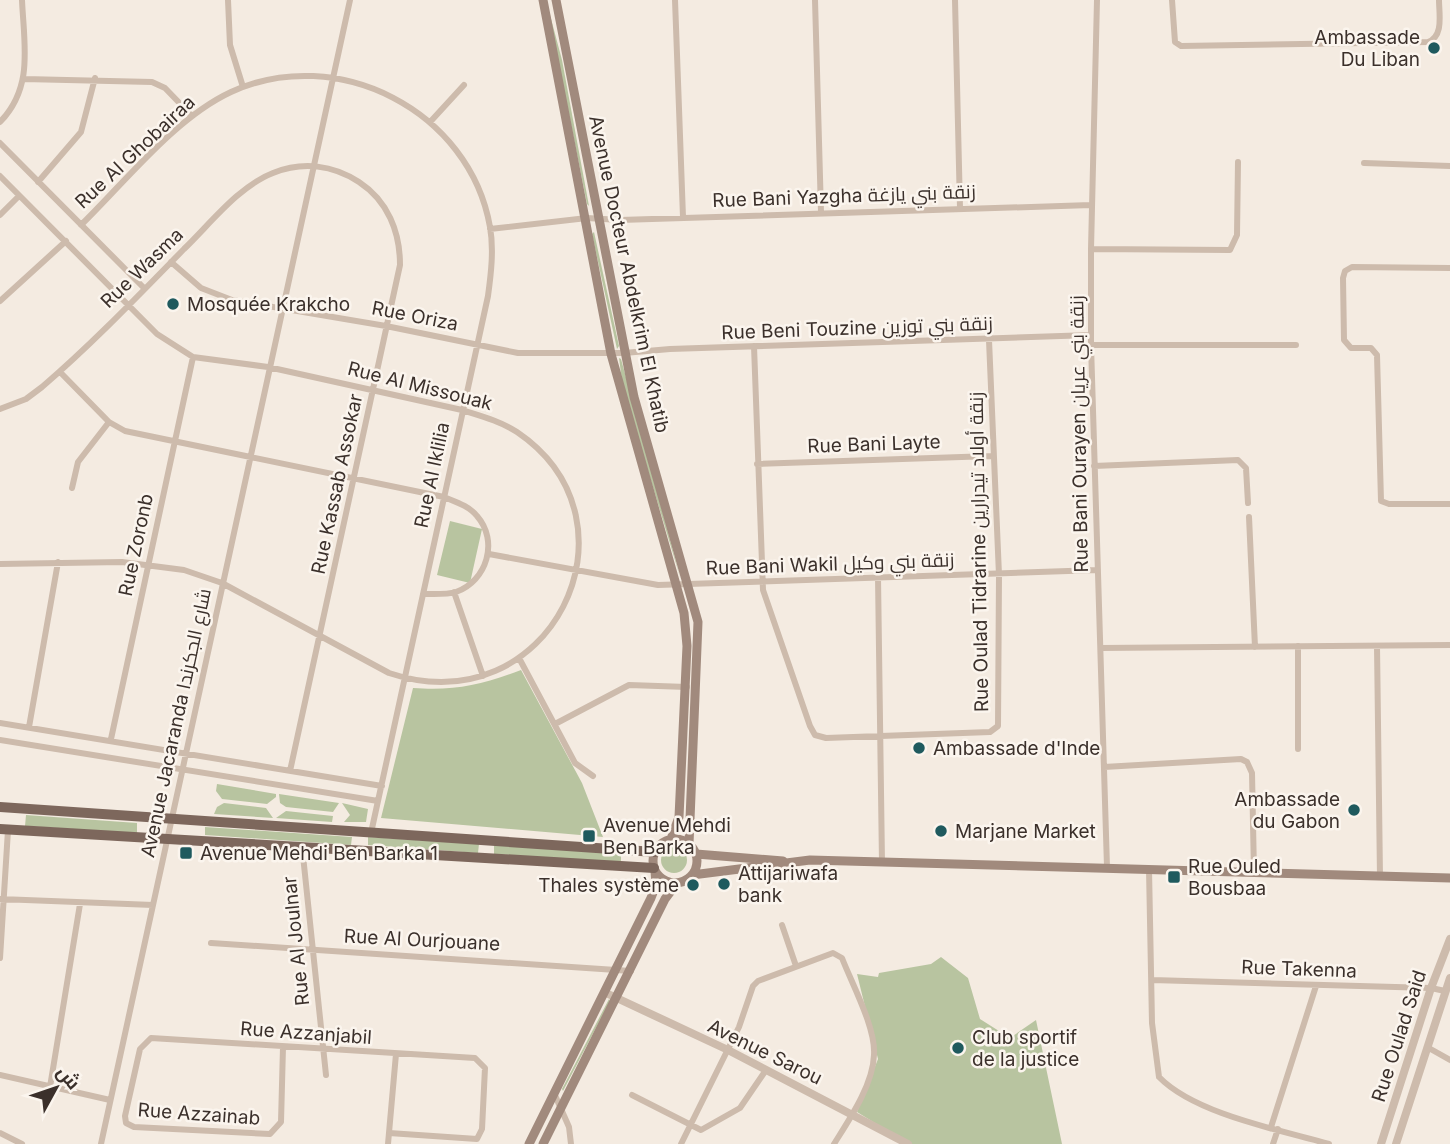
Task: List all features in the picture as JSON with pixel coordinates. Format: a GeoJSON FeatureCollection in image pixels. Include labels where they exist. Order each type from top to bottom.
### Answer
{"type":"FeatureCollection","features":[{"type":"Feature","properties":{"kind":"main road","name":"Avenue Docteur Abdelkrim El Khatib"},"geometry":{"type":"LineString","coordinates":[[543,0],[611,354],[686,629],[679,817],[671,839]]}},
{"type":"Feature","properties":{"kind":"main road","name":"Avenue Docteur Abdelkrim El Khatib"},"geometry":{"type":"LineString","coordinates":[[555,0],[624,354],[699,629],[689,844]]}},
{"type":"Feature","properties":{"kind":"main road"},"geometry":{"type":"LineString","coordinates":[[0,807],[655,852]]}},
{"type":"Feature","properties":{"kind":"main road"},"geometry":{"type":"LineString","coordinates":[[4,829],[655,869],[664,880],[677,883]]}},
{"type":"Feature","properties":{"kind":"main road"},"geometry":{"type":"LineString","coordinates":[[529,1144],[606,993],[654,891],[655,852],[661,844],[671,839],[689,844],[696,854],[697,865],[692,875]]}},
{"type":"Feature","properties":{"kind":"main road"},"geometry":{"type":"LineString","coordinates":[[696,854],[784,862],[1107,867],[1447,879]]}},
{"type":"Feature","properties":{"kind":"main road"},"geometry":{"type":"LineString","coordinates":[[543,1144],[665,899],[677,883],[692,875],[784,862]]}},
{"type":"Feature","properties":{"kind":"street"},"geometry":{"type":"LineString","coordinates":[[0,122],[18,100],[24,79],[22,0]]}},
{"type":"Feature","properties":{"kind":"street"},"geometry":{"type":"LineString","coordinates":[[228,0],[230,45],[243,87]]}},
{"type":"Feature","properties":{"kind":"street","name":"Avenue Jacaranda شارع الجكرندا"},"geometry":{"type":"LineString","coordinates":[[101,1144],[350,0]]}},
{"type":"Feature","properties":{"kind":"street"},"geometry":{"type":"LineString","coordinates":[[675,0],[683,217]]}},
{"type":"Feature","properties":{"kind":"street"},"geometry":{"type":"LineString","coordinates":[[815,0],[821,212]]}},
{"type":"Feature","properties":{"kind":"street"},"geometry":{"type":"LineString","coordinates":[[955,0],[960,208]]}},
{"type":"Feature","properties":{"kind":"street","name":"Rue Bani Ourayen زنقة بني عريان"},"geometry":{"type":"LineString","coordinates":[[1097,0],[1091,205],[1091,345],[1107,867]]}},
{"type":"Feature","properties":{"kind":"street"},"geometry":{"type":"LineString","coordinates":[[1172,0],[1172,36],[1181,46],[1428,42],[1439,32],[1439,0]]}},
{"type":"Feature","properties":{"kind":"street","name":"Rue Al Ghobairaa"},"geometry":{"type":"LineString","coordinates":[[81,225],[192,116],[243,87],[285,77],[332,77]]}},
{"type":"Feature","properties":{"kind":"street","name":"Rue Al Iklilia"},"geometry":{"type":"LineString","coordinates":[[332,77],[376,88],[431,121],[468,170],[490,229],[488,296],[371,832]]}},
{"type":"Feature","properties":{"kind":"street"},"geometry":{"type":"LineString","coordinates":[[24,79],[95,78],[152,82],[173,95],[192,116]]}},
{"type":"Feature","properties":{"kind":"street"},"geometry":{"type":"LineString","coordinates":[[38,182],[81,132],[95,78]]}},
{"type":"Feature","properties":{"kind":"street"},"geometry":{"type":"LineString","coordinates":[[431,121],[464,85]]}},
{"type":"Feature","properties":{"kind":"street"},"geometry":{"type":"LineString","coordinates":[[0,143],[144,288]]}},
{"type":"Feature","properties":{"kind":"street"},"geometry":{"type":"LineString","coordinates":[[1091,249],[1230,250],[1237,235],[1238,162]]}},
{"type":"Feature","properties":{"kind":"street"},"geometry":{"type":"LineString","coordinates":[[1364,163],[1450,166]]}},
{"type":"Feature","properties":{"kind":"street","name":"Rue Wasma"},"geometry":{"type":"LineString","coordinates":[[0,409],[26,399],[60,372],[254,184],[289,167],[313,165]]}},
{"type":"Feature","properties":{"kind":"street","name":"Rue Kassab Assokar"},"geometry":{"type":"LineString","coordinates":[[290,771],[400,265],[397,233],[388,213],[369,189],[344,174],[313,165]]}},
{"type":"Feature","properties":{"kind":"street"},"geometry":{"type":"LineString","coordinates":[[0,176],[166,342],[193,357]]}},
{"type":"Feature","properties":{"kind":"street"},"geometry":{"type":"LineString","coordinates":[[0,215],[19,196]]}},
{"type":"Feature","properties":{"kind":"street","name":"Rue Bani Yazgha زنقة بني يازغة"},"geometry":{"type":"LineString","coordinates":[[490,229],[587,218],[1091,205]]}},
{"type":"Feature","properties":{"kind":"street"},"geometry":{"type":"LineString","coordinates":[[0,301],[66,241]]}},
{"type":"Feature","properties":{"kind":"street","name":"Rue Oriza"},"geometry":{"type":"LineString","coordinates":[[171,262],[214,295],[282,309],[386,326],[524,354],[624,354]]}},
{"type":"Feature","properties":{"kind":"street"},"geometry":{"type":"LineString","coordinates":[[1450,268],[1352,267],[1345,271],[1343,278],[1344,340],[1351,348],[1371,348],[1377,355],[1381,501],[1389,504],[1450,504]]}},
{"type":"Feature","properties":{"kind":"street","name":"Rue Beni Touzine زنقة بني توزين"},"geometry":{"type":"LineString","coordinates":[[624,354],[754,346],[1091,335]]}},
{"type":"Feature","properties":{"kind":"street","name":"Rue Oulad Tidrarine زنقة أولاد تيدرارين"},"geometry":{"type":"LineString","coordinates":[[754,346],[762,581],[767,606],[815,735],[826,738],[990,732],[996,728],[999,719],[999,575],[991,456],[989,340]]}},
{"type":"Feature","properties":{"kind":"street"},"geometry":{"type":"LineString","coordinates":[[1091,345],[1296,345]]}},
{"type":"Feature","properties":{"kind":"street","name":"Rue Al Missouak"},"geometry":{"type":"LineString","coordinates":[[0,564],[148,564],[184,570],[222,583],[364,662],[404,678],[445,683],[483,676],[519,659],[554,624],[569,596],[577,570],[576,524],[571,505],[554,471],[517,432],[492,419],[463,410],[268,367],[193,357]]}},
{"type":"Feature","properties":{"kind":"street","name":"Rue Zoronb"},"geometry":{"type":"LineString","coordinates":[[111,739],[193,357]]}},
{"type":"Feature","properties":{"kind":"street"},"geometry":{"type":"LineString","coordinates":[[60,372],[109,422],[142,436],[251,455],[444,497],[465,505],[477,516],[487,535],[489,554],[474,579],[454,592],[423,594]]}},
{"type":"Feature","properties":{"kind":"street"},"geometry":{"type":"LineString","coordinates":[[72,488],[78,462],[109,422]]}},
{"type":"Feature","properties":{"kind":"street","name":"Rue Bani Layte"},"geometry":{"type":"LineString","coordinates":[[757,464],[991,456]]}},
{"type":"Feature","properties":{"kind":"street"},"geometry":{"type":"LineString","coordinates":[[1094,466],[1238,460],[1246,468],[1248,503]]}},
{"type":"Feature","properties":{"kind":"street"},"geometry":{"type":"LineString","coordinates":[[1249,517],[1255,647]]}},
{"type":"Feature","properties":{"kind":"street","name":"Rue Bani Wakil زنقة بني وكيل"},"geometry":{"type":"LineString","coordinates":[[489,554],[643,583],[675,584],[1098,570]]}},
{"type":"Feature","properties":{"kind":"street"},"geometry":{"type":"LineString","coordinates":[[29,727],[58,562]]}},
{"type":"Feature","properties":{"kind":"street"},"geometry":{"type":"LineString","coordinates":[[878,577],[882,863]]}},
{"type":"Feature","properties":{"kind":"street"},"geometry":{"type":"LineString","coordinates":[[454,592],[483,676]]}},
{"type":"Feature","properties":{"kind":"street"},"geometry":{"type":"LineString","coordinates":[[1101,648],[1450,645]]}},
{"type":"Feature","properties":{"kind":"street"},"geometry":{"type":"LineString","coordinates":[[1298,646],[1298,749]]}},
{"type":"Feature","properties":{"kind":"street"},"geometry":{"type":"LineString","coordinates":[[1377,646],[1380,877]]}},
{"type":"Feature","properties":{"kind":"street"},"geometry":{"type":"LineString","coordinates":[[519,659],[575,763],[593,776]]}},
{"type":"Feature","properties":{"kind":"street"},"geometry":{"type":"LineString","coordinates":[[555,724],[624,687],[640,684],[697,687]]}},
{"type":"Feature","properties":{"kind":"street"},"geometry":{"type":"LineString","coordinates":[[0,723],[111,739],[382,786]]}},
{"type":"Feature","properties":{"kind":"street"},"geometry":{"type":"LineString","coordinates":[[0,740],[378,801]]}},
{"type":"Feature","properties":{"kind":"street"},"geometry":{"type":"LineString","coordinates":[[1104,767],[1241,759],[1247,762],[1252,769],[1254,873]]}},
{"type":"Feature","properties":{"kind":"street"},"geometry":{"type":"LineString","coordinates":[[0,958],[4,829]]}},
{"type":"Feature","properties":{"kind":"street","name":"Rue Al Joulnar"},"geometry":{"type":"LineString","coordinates":[[302,846],[326,1075]]}},
{"type":"Feature","properties":{"kind":"street"},"geometry":{"type":"LineString","coordinates":[[1149,869],[1153,1043],[1159,1077],[1209,1106],[1329,1144]]}},
{"type":"Feature","properties":{"kind":"street"},"geometry":{"type":"LineString","coordinates":[[2,899],[153,905]]}},
{"type":"Feature","properties":{"kind":"street"},"geometry":{"type":"LineString","coordinates":[[50,1087],[80,904]]}},
{"type":"Feature","properties":{"kind":"street"},"geometry":{"type":"LineString","coordinates":[[782,925],[796,966]]}},
{"type":"Feature","properties":{"kind":"street","name":"Rue Oulad Said"},"geometry":{"type":"LineString","coordinates":[[1381,1144],[1431,988],[1450,939]]}},
{"type":"Feature","properties":{"kind":"street","name":"Rue Al Ourjouane"},"geometry":{"type":"LineString","coordinates":[[211,943],[631,971]]}},
{"type":"Feature","properties":{"kind":"street"},"geometry":{"type":"LineString","coordinates":[[681,1144],[728,1050],[743,1017],[748,995],[755,984],[828,953],[839,955],[870,1032],[873,1063],[834,1144]]}},
{"type":"Feature","properties":{"kind":"street","name":"Rue Oulad Said"},"geometry":{"type":"LineString","coordinates":[[1396,1144],[1450,978]]}},
{"type":"Feature","properties":{"kind":"street","name":"Rue Takenna"},"geometry":{"type":"LineString","coordinates":[[1152,980],[1431,988],[1444,991]]}},
{"type":"Feature","properties":{"kind":"street"},"geometry":{"type":"LineString","coordinates":[[1273,1144],[1274,1128],[1316,986]]}},
{"type":"Feature","properties":{"kind":"street","name":"Avenue Sarou"},"geometry":{"type":"LineString","coordinates":[[606,993],[728,1050],[908,1144]]}},
{"type":"Feature","properties":{"kind":"street","name":"Rue Azzanjabil"},"geometry":{"type":"LineString","coordinates":[[133,1080],[140,1049],[145,1041],[155,1038],[475,1058],[485,1068],[479,1137],[471,1140],[389,1133]]}},
{"type":"Feature","properties":{"kind":"street","name":"Rue Azzainab"},"geometry":{"type":"LineString","coordinates":[[133,1080],[125,1116],[128,1125],[134,1128],[271,1134],[281,1122],[283,1047]]}},
{"type":"Feature","properties":{"kind":"street"},"geometry":{"type":"LineString","coordinates":[[1427,1047],[1450,1060]]}},
{"type":"Feature","properties":{"kind":"street"},"geometry":{"type":"LineString","coordinates":[[388,1144],[396,1054]]}},
{"type":"Feature","properties":{"kind":"street"},"geometry":{"type":"LineString","coordinates":[[632,1096],[698,1130],[705,1129],[734,1112],[747,1100],[766,1070]]}},
{"type":"Feature","properties":{"kind":"street"},"geometry":{"type":"LineString","coordinates":[[0,1074],[110,1100]]}},
{"type":"Feature","properties":{"kind":"street"},"geometry":{"type":"LineString","coordinates":[[116,1078],[133,1080]]}},
{"type":"Feature","properties":{"kind":"street"},"geometry":{"type":"LineString","coordinates":[[554,1093],[571,1144]]}},
{"type":"Feature","properties":{"kind":"street"},"geometry":{"type":"LineString","coordinates":[[0,1133],[22,1144]]}},
{"type":"Feature","properties":{"kind":"green space"},"geometry":{"type":"Polygon","coordinates":[[[546,0],[562,60],[589,206],[587,204],[546,0]]]}},
{"type":"Feature","properties":{"kind":"green space"},"geometry":{"type":"Polygon","coordinates":[[[594,232],[619,346],[617,349],[592,234],[594,232]]]}},
{"type":"Feature","properties":{"kind":"green space"},"geometry":{"type":"Polygon","coordinates":[[[619,358],[621,359],[681,580],[623,388],[619,358]]]}},
{"type":"Feature","properties":{"kind":"green space"},"geometry":{"type":"Polygon","coordinates":[[[450,521],[482,529],[470,583],[437,575],[450,521]]]}},
{"type":"Feature","properties":{"kind":"green space"},"geometry":{"type":"Polygon","coordinates":[[[521,670],[582,783],[603,837],[381,818],[413,688],[468,686],[521,670]]]}},
{"type":"Feature","properties":{"kind":"green space"},"geometry":{"type":"Polygon","coordinates":[[[217,784],[276,794],[276,797],[267,804],[222,799],[216,791],[217,784]]]}},
{"type":"Feature","properties":{"kind":"green space"},"geometry":{"type":"Polygon","coordinates":[[[279,794],[339,803],[333,812],[286,807],[280,803],[279,794]]]}},
{"type":"Feature","properties":{"kind":"green space"},"geometry":{"type":"Polygon","coordinates":[[[224,803],[266,808],[273,818],[214,814],[217,807],[224,803]]]}},
{"type":"Feature","properties":{"kind":"green space"},"geometry":{"type":"Polygon","coordinates":[[[342,803],[368,809],[366,822],[344,822],[350,815],[342,803]]]}},
{"type":"Feature","properties":{"kind":"green space"},"geometry":{"type":"Polygon","coordinates":[[[286,811],[333,816],[332,822],[276,818],[286,811]]]}},
{"type":"Feature","properties":{"kind":"green space"},"geometry":{"type":"Polygon","coordinates":[[[26,815],[137,823],[137,833],[25,826],[26,815]]]}},
{"type":"Feature","properties":{"kind":"green space"},"geometry":{"type":"Polygon","coordinates":[[[205,827],[352,837],[351,845],[205,835],[205,827]]]}},
{"type":"Feature","properties":{"kind":"green space"},"geometry":{"type":"Polygon","coordinates":[[[368,837],[479,844],[478,853],[368,845],[368,837]]]}},
{"type":"Feature","properties":{"kind":"green space"},"geometry":{"type":"Polygon","coordinates":[[[494,845],[621,854],[621,862],[494,854],[494,845]]]}},
{"type":"Feature","properties":{"kind":"green space"},"geometry":{"type":"Polygon","coordinates":[[[674,847],[683,851],[687,860],[683,869],[674,873],[665,869],[661,860],[665,851],[674,847]]]}},
{"type":"Feature","properties":{"kind":"green space","name":"Club sportif de la justice"},"geometry":{"type":"Polygon","coordinates":[[[941,957],[968,978],[980,1019],[1010,1038],[1036,1020],[1062,1144],[909,1144],[857,1112],[878,1059],[857,974],[878,977],[879,973],[931,964],[941,957]]]}},
{"type":"Feature","properties":{"kind":"green space"},"geometry":{"type":"Polygon","coordinates":[[[609,999],[610,1001],[563,1091],[562,1089],[609,999]]]}},
{"type":"Feature","properties":{"kind":"place","name":"Ambassade Du Liban"},"geometry":{"type":"Point","coordinates":[1434,48]}},
{"type":"Feature","properties":{"kind":"place","name":"Mosquée Krakcho"},"geometry":{"type":"Point","coordinates":[173,304]}},
{"type":"Feature","properties":{"kind":"place","name":"Ambassade d'Inde"},"geometry":{"type":"Point","coordinates":[919,748]}},
{"type":"Feature","properties":{"kind":"place","name":"Ambassade du Gabon"},"geometry":{"type":"Point","coordinates":[1354,810]}},
{"type":"Feature","properties":{"kind":"place","name":"Marjane Market"},"geometry":{"type":"Point","coordinates":[941,831]}},
{"type":"Feature","properties":{"kind":"place","name":"Avenue Mehdi Ben Barka"},"geometry":{"type":"Point","coordinates":[589,836]}},
{"type":"Feature","properties":{"kind":"place","name":"Avenue Mehdi Ben Barka 1"},"geometry":{"type":"Point","coordinates":[186,853]}},
{"type":"Feature","properties":{"kind":"place","name":"Rue Ouled Bousbaa"},"geometry":{"type":"Point","coordinates":[1174,877]}},
{"type":"Feature","properties":{"kind":"place","name":"Attijariwafa bank"},"geometry":{"type":"Point","coordinates":[724,884]}},
{"type":"Feature","properties":{"kind":"place","name":"Thales système"},"geometry":{"type":"Point","coordinates":[693,885]}},
{"type":"Feature","properties":{"kind":"place","name":"Club sportif de la justice"},"geometry":{"type":"Point","coordinates":[958,1048]}}]}
